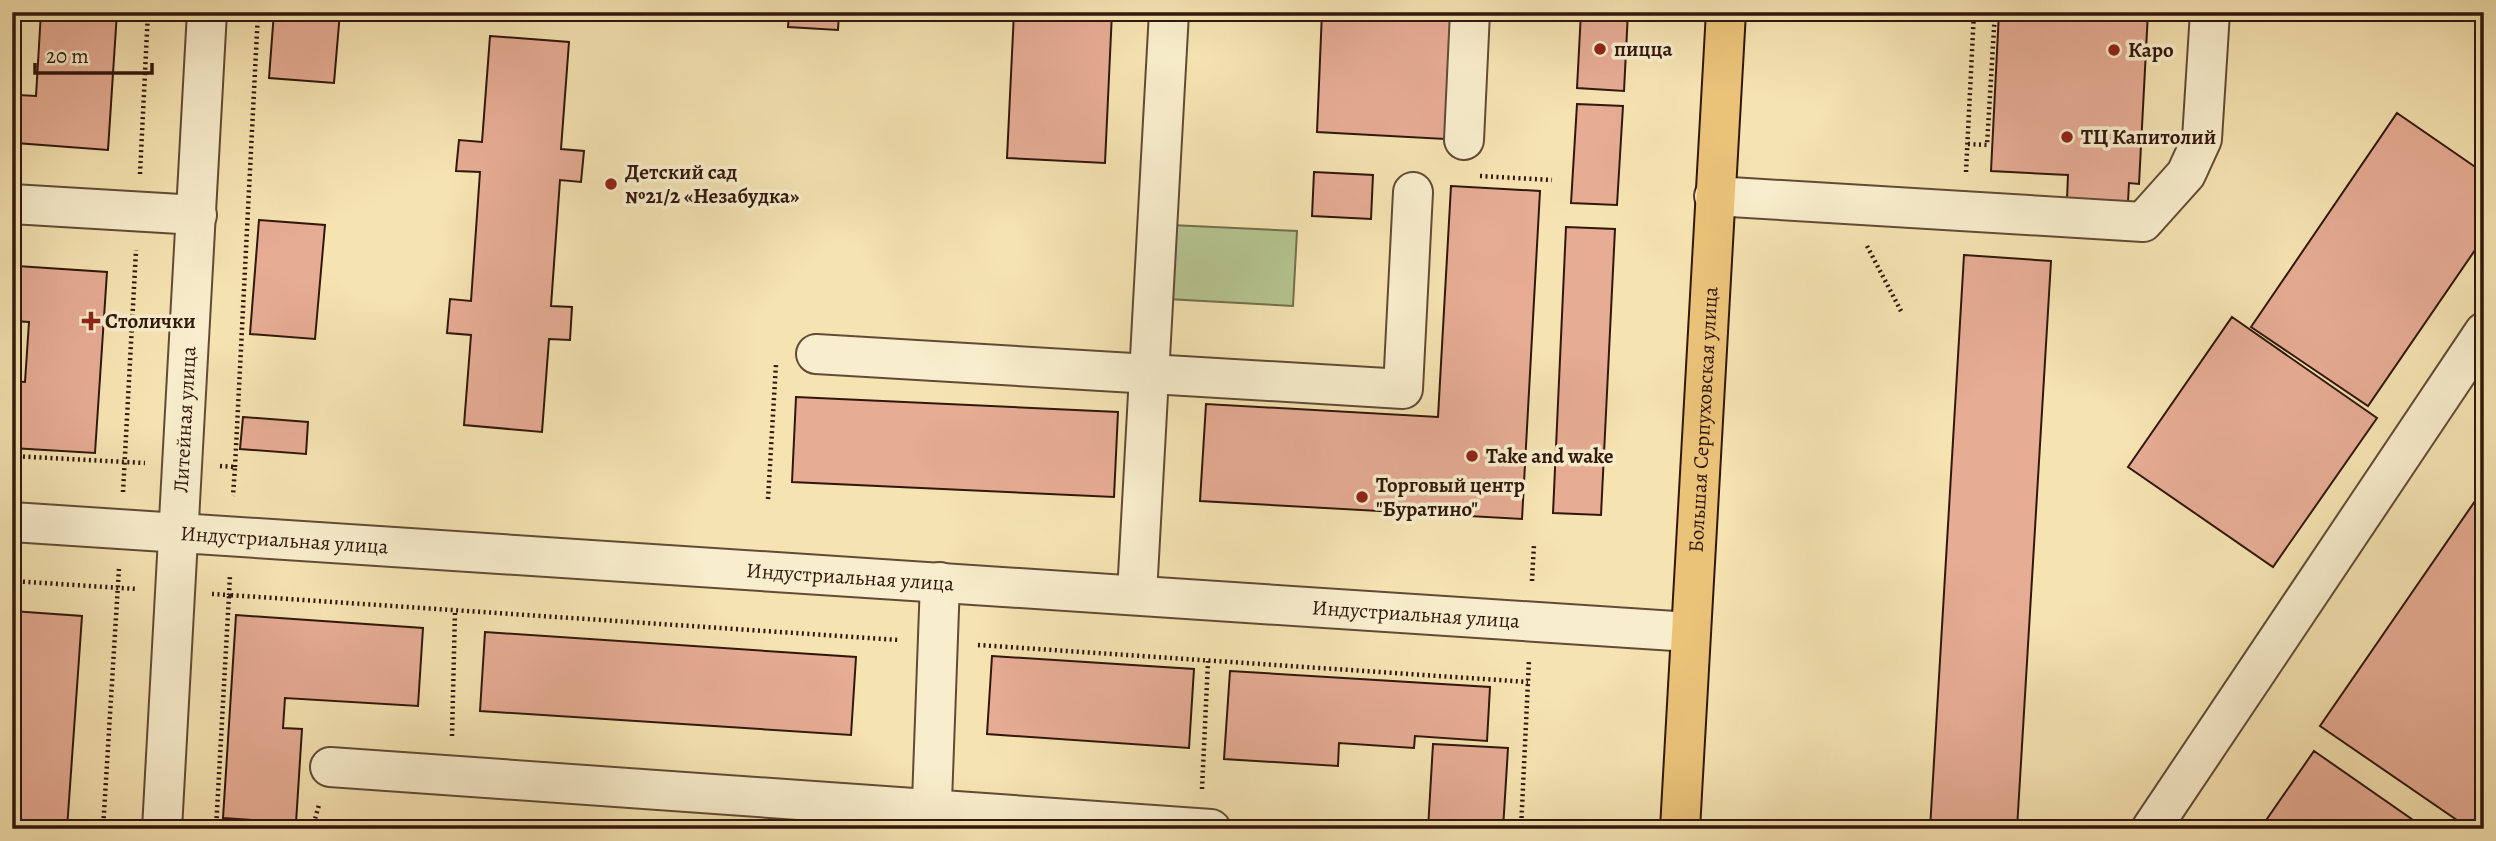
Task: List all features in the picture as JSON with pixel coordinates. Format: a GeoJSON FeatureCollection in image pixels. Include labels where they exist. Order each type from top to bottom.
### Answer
{"type":"FeatureCollection","features":[{"type":"Feature","properties":{"kind":"main road","name":"Большая Серпуховская улица"},"geometry":{"type":"LineString","coordinates":[[1680,829],[1726,12]]}},
{"type":"Feature","properties":{"kind":"street","name":"Литейная улица"},"geometry":{"type":"LineString","coordinates":[[162,829],[207,12]]}},
{"type":"Feature","properties":{"kind":"street"},"geometry":{"type":"LineString","coordinates":[[1137,594],[1169,12]]}},
{"type":"Feature","properties":{"kind":"street"},"geometry":{"type":"LineString","coordinates":[[1464,140],[1470,12]]}},
{"type":"Feature","properties":{"kind":"street"},"geometry":{"type":"LineString","coordinates":[[1714,196],[2143,222],[2186,174],[2202,139],[2210,12]]}},
{"type":"Feature","properties":{"kind":"street"},"geometry":{"type":"LineString","coordinates":[[816,354],[1403,389],[1413,192]]}},
{"type":"Feature","properties":{"kind":"street"},"geometry":{"type":"LineString","coordinates":[[12,204],[197,215]]}},
{"type":"Feature","properties":{"kind":"street"},"geometry":{"type":"LineString","coordinates":[[2151,829],[2484,332]]}},
{"type":"Feature","properties":{"kind":"street","name":"Индустриальная улица"},"geometry":{"type":"LineString","coordinates":[[12,522],[1690,632]]}},
{"type":"Feature","properties":{"kind":"street"},"geometry":{"type":"LineString","coordinates":[[932,820],[940,582]]}},
{"type":"Feature","properties":{"kind":"street"},"geometry":{"type":"LineString","coordinates":[[330,767],[932,820],[1211,829]]}},
{"type":"Feature","properties":{"kind":"path"},"geometry":{"type":"LineString","coordinates":[[235,467],[258,12]]}},
{"type":"Feature","properties":{"kind":"path"},"geometry":{"type":"LineString","coordinates":[[1974,12],[1968,144],[1987,145],[1995,12]]}},
{"type":"Feature","properties":{"kind":"path"},"geometry":{"type":"LineString","coordinates":[[1846,204],[1902,313]]}},
{"type":"Feature","properties":{"kind":"path"},"geometry":{"type":"LineString","coordinates":[[768,499],[777,352],[816,354]]}},
{"type":"Feature","properties":{"kind":"path"},"geometry":{"type":"LineString","coordinates":[[12,456],[125,463],[103,829]]}},
{"type":"Feature","properties":{"kind":"path"},"geometry":{"type":"LineString","coordinates":[[1521,829],[1534,544]]}},
{"type":"Feature","properties":{"kind":"path"},"geometry":{"type":"LineString","coordinates":[[216,829],[229,595],[1528,682]]}},
{"type":"Feature","properties":{"kind":"path"},"geometry":{"type":"LineString","coordinates":[[450,776],[455,611]]}},
{"type":"Feature","properties":{"kind":"path"},"geometry":{"type":"LineString","coordinates":[[1200,828],[1208,661]]}},
{"type":"Feature","properties":{"kind":"green space"},"geometry":{"type":"Polygon","coordinates":[[[1171,225],[1297,231],[1293,306],[1167,299],[1171,225]]]}},
{"type":"Feature","properties":{"kind":"building"},"geometry":{"type":"Polygon","coordinates":[[[41,12],[117,12],[108,150],[16,143],[19,95],[36,96],[41,12]]]}},
{"type":"Feature","properties":{"kind":"building"},"geometry":{"type":"Polygon","coordinates":[[[274,12],[340,12],[334,83],[269,78],[274,12]]]}},
{"type":"Feature","properties":{"kind":"building"},"geometry":{"type":"Polygon","coordinates":[[[789,12],[839,12],[838,30],[788,27],[789,12]]]}},
{"type":"Feature","properties":{"kind":"building"},"geometry":{"type":"Polygon","coordinates":[[[1014,12],[1112,12],[1105,163],[1007,158],[1014,12]]]}},
{"type":"Feature","properties":{"kind":"building"},"geometry":{"type":"Polygon","coordinates":[[[1322,12],[1451,12],[1445,139],[1317,132],[1322,12]]]}},
{"type":"Feature","properties":{"kind":"building"},"geometry":{"type":"Polygon","coordinates":[[[1581,12],[1628,12],[1624,91],[1577,88],[1581,12]]]}},
{"type":"Feature","properties":{"kind":"building","name":"ТЦ Капитолий"},"geometry":{"type":"Polygon","coordinates":[[[1999,12],[2148,12],[2139,184],[2129,183],[2128,202],[2067,199],[2068,175],[1991,171],[1999,12]]]}},
{"type":"Feature","properties":{"kind":"building"},"geometry":{"type":"Polygon","coordinates":[[[490,36],[569,42],[561,149],[584,151],[581,182],[560,180],[551,306],[572,307],[570,340],[549,339],[542,432],[464,425],[471,335],[447,333],[450,299],[471,301],[480,172],[456,171],[459,140],[482,142],[490,36]]]}},
{"type":"Feature","properties":{"kind":"building"},"geometry":{"type":"Polygon","coordinates":[[[1577,104],[1623,106],[1617,205],[1571,203],[1577,104]]]}},
{"type":"Feature","properties":{"kind":"building"},"geometry":{"type":"Polygon","coordinates":[[[2397,113],[2484,173],[2484,237],[2368,406],[2251,327],[2397,113]]]}},
{"type":"Feature","properties":{"kind":"building"},"geometry":{"type":"Polygon","coordinates":[[[1314,172],[1373,175],[1371,219],[1312,216],[1314,172]]]}},
{"type":"Feature","properties":{"kind":"building"},"geometry":{"type":"Polygon","coordinates":[[[1451,186],[1540,191],[1522,519],[1200,501],[1206,404],[1438,417],[1451,186]]]}},
{"type":"Feature","properties":{"kind":"building"},"geometry":{"type":"Polygon","coordinates":[[[259,220],[325,225],[315,339],[250,334],[259,220]]]}},
{"type":"Feature","properties":{"kind":"building"},"geometry":{"type":"Polygon","coordinates":[[[1566,227],[1615,229],[1601,515],[1553,513],[1566,227]]]}},
{"type":"Feature","properties":{"kind":"building"},"geometry":{"type":"Polygon","coordinates":[[[1964,255],[2051,261],[2017,829],[1930,829],[1964,255]]]}},
{"type":"Feature","properties":{"kind":"building"},"geometry":{"type":"Polygon","coordinates":[[[17,266],[107,272],[95,453],[12,448],[12,381],[25,382],[29,322],[14,321],[17,266]]]}},
{"type":"Feature","properties":{"kind":"building"},"geometry":{"type":"Polygon","coordinates":[[[2232,317],[2377,418],[2273,567],[2128,467],[2232,317]]]}},
{"type":"Feature","properties":{"kind":"building"},"geometry":{"type":"Polygon","coordinates":[[[796,397],[1118,412],[1114,497],[792,482],[796,397]]]}},
{"type":"Feature","properties":{"kind":"building"},"geometry":{"type":"Polygon","coordinates":[[[243,417],[308,422],[306,454],[240,449],[243,417]]]}},
{"type":"Feature","properties":{"kind":"building"},"geometry":{"type":"Polygon","coordinates":[[[2484,488],[2484,829],[2470,829],[2320,726],[2484,488]]]}},
{"type":"Feature","properties":{"kind":"building"},"geometry":{"type":"Polygon","coordinates":[[[12,611],[82,616],[67,829],[12,829],[12,611]]]}},
{"type":"Feature","properties":{"kind":"building"},"geometry":{"type":"Polygon","coordinates":[[[236,615],[423,628],[418,706],[285,698],[283,728],[302,729],[296,823],[223,818],[236,615]]]}},
{"type":"Feature","properties":{"kind":"building"},"geometry":{"type":"Polygon","coordinates":[[[485,632],[856,657],[851,735],[480,711],[485,632]]]}},
{"type":"Feature","properties":{"kind":"building"},"geometry":{"type":"Polygon","coordinates":[[[992,656],[1194,669],[1189,748],[987,734],[992,656]]]}},
{"type":"Feature","properties":{"kind":"building"},"geometry":{"type":"Polygon","coordinates":[[[1230,671],[1490,687],[1487,741],[1415,736],[1414,748],[1339,743],[1338,766],[1224,759],[1230,671]]]}},
{"type":"Feature","properties":{"kind":"building"},"geometry":{"type":"Polygon","coordinates":[[[1433,744],[1508,748],[1503,829],[1428,829],[1433,744]]]}},
{"type":"Feature","properties":{"kind":"building"},"geometry":{"type":"Polygon","coordinates":[[[2314,751],[2426,829],[2260,829],[2314,751]]]}},
{"type":"Feature","properties":{"kind":"place","name":"пицца"},"geometry":{"type":"Point","coordinates":[1600,49]}},
{"type":"Feature","properties":{"kind":"place","name":"Каро"},"geometry":{"type":"Point","coordinates":[2114,50]}},
{"type":"Feature","properties":{"kind":"place","name":"ТЦ Капитолий"},"geometry":{"type":"Point","coordinates":[2067,137]}},
{"type":"Feature","properties":{"kind":"place","name":"Детский сад №21/2 «Незабудка»"},"geometry":{"type":"Point","coordinates":[611,184]}},
{"type":"Feature","properties":{"kind":"place","name":"Столички"},"geometry":{"type":"Point","coordinates":[91,321]}},
{"type":"Feature","properties":{"kind":"place","name":"Take and wake"},"geometry":{"type":"Point","coordinates":[1472,456]}},
{"type":"Feature","properties":{"kind":"place","name":"Торговый центр \"Буратино\""},"geometry":{"type":"Point","coordinates":[1362,497]}}]}
